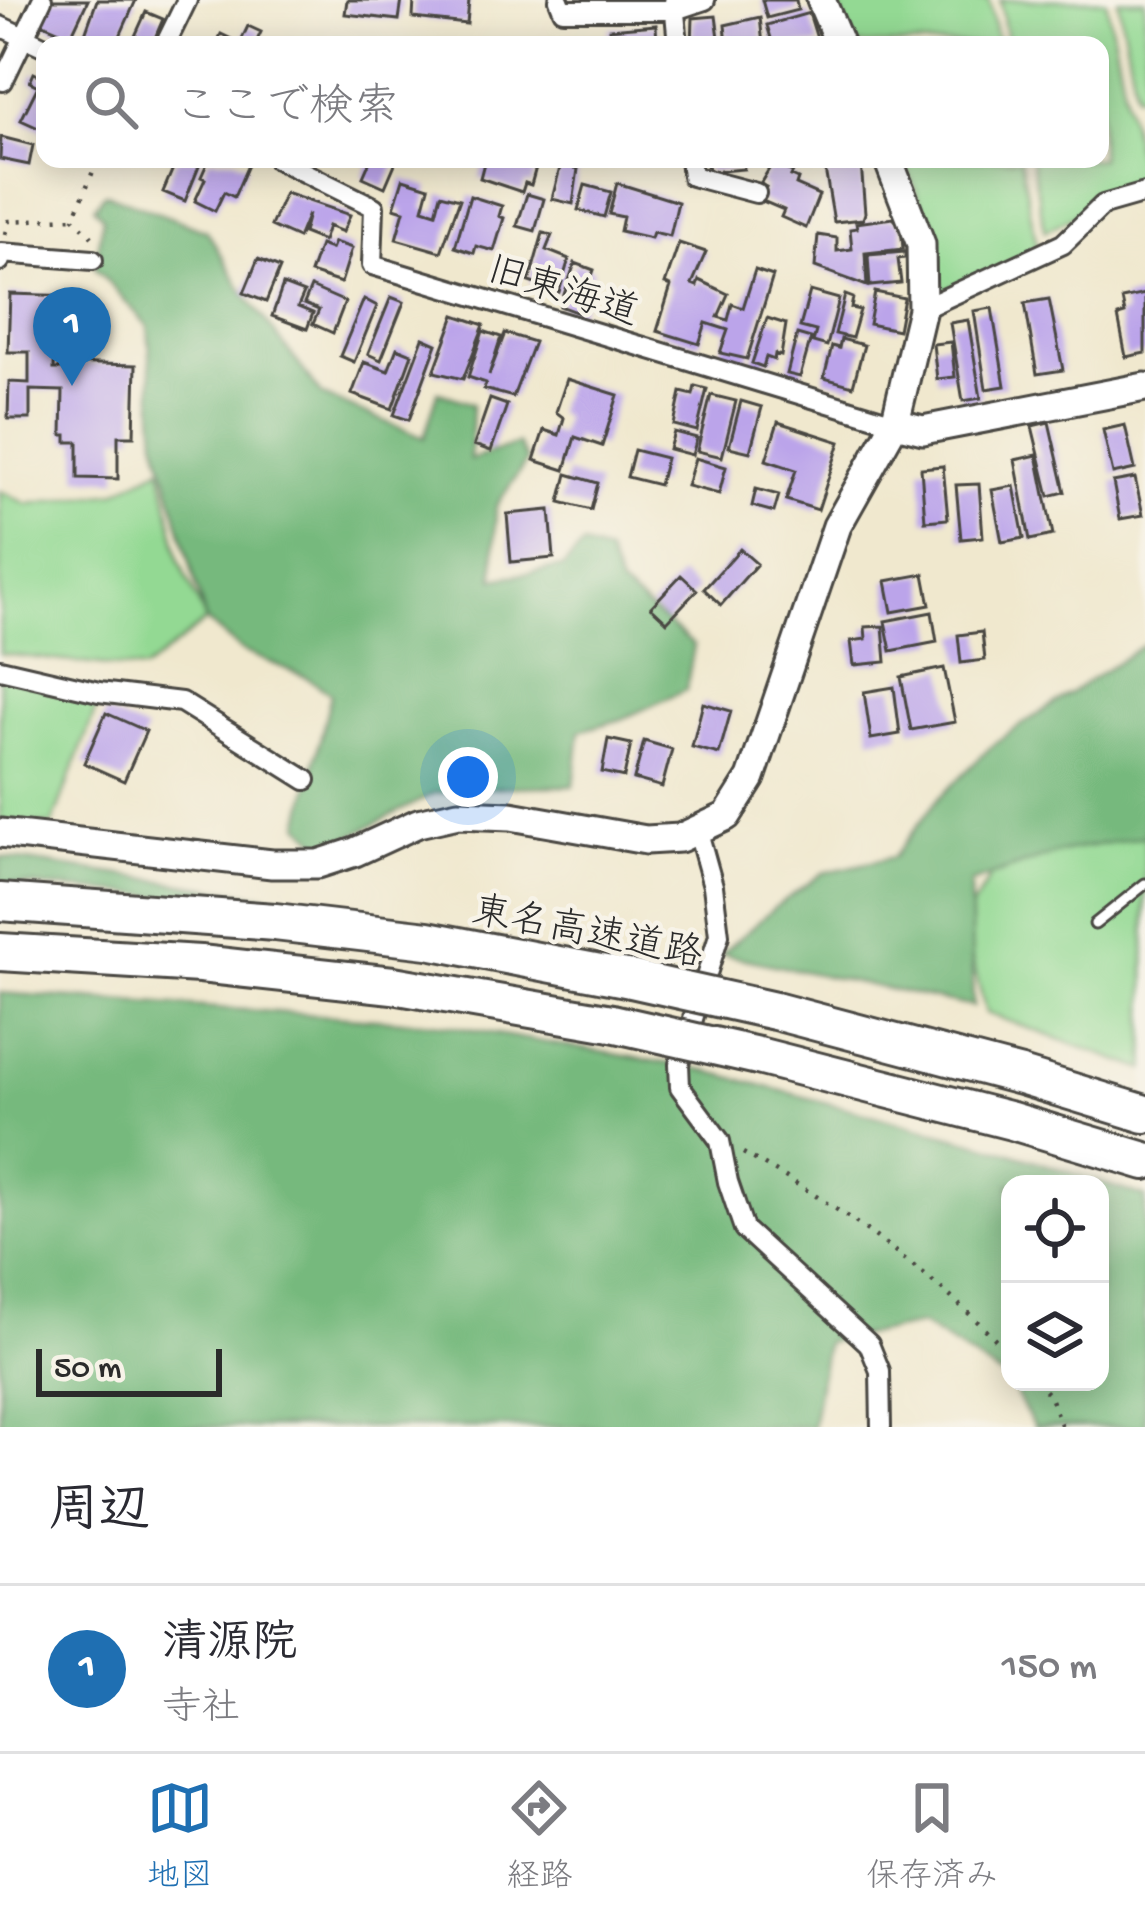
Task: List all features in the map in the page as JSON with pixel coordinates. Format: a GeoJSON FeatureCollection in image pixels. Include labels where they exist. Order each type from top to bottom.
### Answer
{"type":"FeatureCollection","features":[{"type":"Feature","properties":{"kind":"highway","name":"東名高速道路"},"geometry":{"type":"LineString","coordinates":[[0,902],[275,922],[406,938],[631,979],[980,1064],[1145,1114]]}},
{"type":"Feature","properties":{"kind":"highway"},"geometry":{"type":"LineString","coordinates":[[0,952],[200,964],[393,985],[613,1024],[1012,1121],[1145,1161]]}},
{"type":"Feature","properties":{"kind":"street"},"geometry":{"type":"LineString","coordinates":[[3,81],[42,0]]}},
{"type":"Feature","properties":{"kind":"street"},"geometry":{"type":"LineString","coordinates":[[169,36],[187,0]]}},
{"type":"Feature","properties":{"kind":"street"},"geometry":{"type":"LineString","coordinates":[[559,0],[563,10],[704,0]]}},
{"type":"Feature","properties":{"kind":"street"},"geometry":{"type":"LineString","coordinates":[[821,0],[836,36]]}},
{"type":"Feature","properties":{"kind":"street"},"geometry":{"type":"LineString","coordinates":[[674,5],[678,36]]}},
{"type":"Feature","properties":{"kind":"street"},"geometry":{"type":"LineString","coordinates":[[0,26],[36,42]]}},
{"type":"Feature","properties":{"kind":"street","name":"旧東海道"},"geometry":{"type":"LineString","coordinates":[[295,168],[374,207],[372,265],[895,423]]}},
{"type":"Feature","properties":{"kind":"street"},"geometry":{"type":"LineString","coordinates":[[691,168],[692,176],[756,193]]}},
{"type":"Feature","properties":{"kind":"street"},"geometry":{"type":"LineString","coordinates":[[0,833],[272,864],[318,864],[418,823],[458,814],[511,816],[646,840],[680,838],[727,816],[752,778],[837,526],[895,423],[922,309],[917,230],[892,168]]}},
{"type":"Feature","properties":{"kind":"street"},"geometry":{"type":"LineString","coordinates":[[922,309],[1064,244],[1103,205],[1145,193]]}},
{"type":"Feature","properties":{"kind":"street"},"geometry":{"type":"LineString","coordinates":[[1,257],[93,260]]}},
{"type":"Feature","properties":{"kind":"street"},"geometry":{"type":"LineString","coordinates":[[895,423],[923,430],[1145,387]]}},
{"type":"Feature","properties":{"kind":"street"},"geometry":{"type":"LineString","coordinates":[[0,669],[99,692],[181,702],[306,780]]}},
{"type":"Feature","properties":{"kind":"street"},"geometry":{"type":"LineString","coordinates":[[698,832],[713,886],[719,935],[679,1064],[680,1087],[720,1141],[744,1229],[869,1343],[880,1371],[881,1427]]}},
{"type":"Feature","properties":{"kind":"lane"},"geometry":{"type":"LineString","coordinates":[[1095,924],[1145,884]]}},
{"type":"Feature","properties":{"kind":"path"},"geometry":{"type":"LineString","coordinates":[[74,218],[94,168]]}},
{"type":"Feature","properties":{"kind":"path"},"geometry":{"type":"LineString","coordinates":[[1,257],[9,221],[74,218],[95,240],[93,260]]}},
{"type":"Feature","properties":{"kind":"path"},"geometry":{"type":"LineString","coordinates":[[720,1141],[811,1192],[890,1248],[1001,1346]]}},
{"type":"Feature","properties":{"kind":"path"},"geometry":{"type":"LineString","coordinates":[[1045,1391],[1062,1427]]}},
{"type":"Feature","properties":{"kind":"green space"},"geometry":{"type":"Polygon","coordinates":[[[836,0],[989,0],[996,36],[851,36],[836,0]]]}},
{"type":"Feature","properties":{"kind":"green space"},"geometry":{"type":"Polygon","coordinates":[[[1000,0],[1106,0],[1142,180],[1045,231],[1033,168],[1109,168],[1109,36],[1006,36],[1000,0]]]}},
{"type":"Feature","properties":{"kind":"green space"},"geometry":{"type":"Polygon","coordinates":[[[1118,0],[1145,0],[1145,93],[1136,94],[1118,0]]]}},
{"type":"Feature","properties":{"kind":"green space"},"geometry":{"type":"Polygon","coordinates":[[[907,168],[1022,168],[1039,256],[932,294],[932,229],[907,168]]]}},
{"type":"Feature","properties":{"kind":"green space"},"geometry":{"type":"Polygon","coordinates":[[[105,193],[207,231],[244,293],[323,396],[424,438],[438,392],[472,404],[470,460],[518,444],[527,461],[496,506],[494,579],[563,567],[583,546],[607,553],[620,586],[694,645],[686,690],[622,719],[580,731],[574,786],[435,793],[326,849],[300,824],[331,694],[306,677],[242,651],[206,621],[156,439],[148,326],[95,268],[103,217],[94,207],[105,193]]]}},
{"type":"Feature","properties":{"kind":"green space"},"geometry":{"type":"Polygon","coordinates":[[[161,468],[179,559],[206,621],[144,670],[0,654],[0,491],[28,504],[115,492],[161,468]]]}},
{"type":"Feature","properties":{"kind":"green space"},"geometry":{"type":"Polygon","coordinates":[[[1145,644],[1145,836],[1060,852],[970,883],[973,1007],[721,954],[823,873],[894,857],[937,800],[996,742],[1145,644]]]}},
{"type":"Feature","properties":{"kind":"green space"},"geometry":{"type":"Polygon","coordinates":[[[0,674],[98,704],[52,825],[0,821],[0,674]]]}},
{"type":"Feature","properties":{"kind":"green space"},"geometry":{"type":"Polygon","coordinates":[[[1145,828],[1145,1070],[986,1013],[963,923],[994,870],[1145,828]]]}},
{"type":"Feature","properties":{"kind":"green space"},"geometry":{"type":"Polygon","coordinates":[[[0,857],[272,897],[269,905],[0,883],[0,857]]]}},
{"type":"Feature","properties":{"kind":"green space"},"geometry":{"type":"Polygon","coordinates":[[[0,993],[433,1023],[700,1069],[996,1148],[1078,1175],[1001,1175],[1001,1376],[921,1325],[826,1342],[812,1427],[0,1427],[0,993]]]}},
{"type":"Feature","properties":{"kind":"green space"},"geometry":{"type":"Polygon","coordinates":[[[1109,1185],[1145,1197],[1145,1427],[1034,1427],[1014,1391],[1109,1391],[1109,1185]]]}},
{"type":"Feature","properties":{"kind":"building"},"geometry":{"type":"Polygon","coordinates":[[[52,0],[88,0],[71,36],[41,23],[52,0]]]}},
{"type":"Feature","properties":{"kind":"building"},"geometry":{"type":"Polygon","coordinates":[[[97,0],[136,0],[120,36],[84,36],[97,0]]]}},
{"type":"Feature","properties":{"kind":"building"},"geometry":{"type":"Polygon","coordinates":[[[347,0],[402,0],[399,20],[345,14],[347,0]]]}},
{"type":"Feature","properties":{"kind":"building"},"geometry":{"type":"Polygon","coordinates":[[[414,0],[469,0],[467,24],[413,18],[414,0]]]}},
{"type":"Feature","properties":{"kind":"building"},"geometry":{"type":"Polygon","coordinates":[[[762,0],[796,0],[798,10],[767,18],[762,0]]]}},
{"type":"Feature","properties":{"kind":"building"},"geometry":{"type":"Polygon","coordinates":[[[146,12],[163,19],[156,36],[135,36],[146,12]]]}},
{"type":"Feature","properties":{"kind":"building"},"geometry":{"type":"Polygon","coordinates":[[[809,13],[816,36],[770,36],[767,25],[809,13]]]}},
{"type":"Feature","properties":{"kind":"building"},"geometry":{"type":"Polygon","coordinates":[[[716,16],[719,36],[692,36],[693,18],[716,16]]]}},
{"type":"Feature","properties":{"kind":"building"},"geometry":{"type":"Polygon","coordinates":[[[760,17],[762,36],[726,36],[725,25],[760,17]]]}},
{"type":"Feature","properties":{"kind":"building"},"geometry":{"type":"Polygon","coordinates":[[[656,25],[657,36],[609,36],[609,29],[656,25]]]}},
{"type":"Feature","properties":{"kind":"building"},"geometry":{"type":"Polygon","coordinates":[[[248,26],[261,32],[259,36],[243,36],[248,26]]]}},
{"type":"Feature","properties":{"kind":"building"},"geometry":{"type":"Polygon","coordinates":[[[36,90],[36,127],[21,120],[36,90]]]}},
{"type":"Feature","properties":{"kind":"building"},"geometry":{"type":"Polygon","coordinates":[[[1,137],[33,145],[29,165],[0,159],[1,137]]]}},
{"type":"Feature","properties":{"kind":"building"},"geometry":{"type":"Polygon","coordinates":[[[173,168],[198,168],[185,201],[163,192],[173,168]]]}},
{"type":"Feature","properties":{"kind":"building"},"geometry":{"type":"Polygon","coordinates":[[[205,168],[247,168],[234,197],[224,192],[215,211],[195,201],[205,179],[201,177],[205,168]]]}},
{"type":"Feature","properties":{"kind":"building"},"geometry":{"type":"Polygon","coordinates":[[[367,168],[393,168],[385,187],[363,177],[367,168]]]}},
{"type":"Feature","properties":{"kind":"building"},"geometry":{"type":"Polygon","coordinates":[[[483,168],[536,168],[531,185],[525,183],[522,192],[480,178],[483,168]]]}},
{"type":"Feature","properties":{"kind":"building"},"geometry":{"type":"Polygon","coordinates":[[[560,168],[578,169],[573,204],[552,199],[560,168]]]}},
{"type":"Feature","properties":{"kind":"building"},"geometry":{"type":"Polygon","coordinates":[[[770,168],[782,168],[793,172],[796,185],[819,195],[806,228],[781,217],[784,210],[760,200],[766,187],[760,184],[770,168]]]}},
{"type":"Feature","properties":{"kind":"building"},"geometry":{"type":"Polygon","coordinates":[[[825,168],[861,168],[863,219],[834,222],[825,168]]]}},
{"type":"Feature","properties":{"kind":"building"},"geometry":{"type":"Polygon","coordinates":[[[403,179],[429,187],[423,209],[436,213],[441,194],[460,199],[441,252],[396,239],[404,211],[394,208],[403,179]]]}},
{"type":"Feature","properties":{"kind":"building"},"geometry":{"type":"Polygon","coordinates":[[[617,183],[678,202],[670,236],[653,232],[651,238],[620,231],[623,217],[609,214],[617,183]]]}},
{"type":"Feature","properties":{"kind":"building"},"geometry":{"type":"Polygon","coordinates":[[[585,185],[611,192],[604,217],[578,210],[585,185]]]}},
{"type":"Feature","properties":{"kind":"building"},"geometry":{"type":"Polygon","coordinates":[[[285,193],[350,215],[343,232],[328,226],[323,241],[303,233],[308,214],[298,238],[271,226],[285,193]]]}},
{"type":"Feature","properties":{"kind":"building"},"geometry":{"type":"Polygon","coordinates":[[[527,194],[544,199],[535,231],[517,226],[527,194]]]}},
{"type":"Feature","properties":{"kind":"building"},"geometry":{"type":"Polygon","coordinates":[[[470,196],[502,206],[499,216],[504,218],[494,251],[476,246],[474,253],[455,247],[470,196]]]}},
{"type":"Feature","properties":{"kind":"building"},"geometry":{"type":"Polygon","coordinates":[[[893,218],[901,226],[903,249],[865,253],[867,286],[815,267],[818,235],[837,238],[837,251],[852,249],[850,229],[857,228],[856,223],[893,218]]]}},
{"type":"Feature","properties":{"kind":"building"},"geometry":{"type":"Polygon","coordinates":[[[543,233],[552,235],[546,250],[569,259],[559,292],[529,282],[543,233]]]}},
{"type":"Feature","properties":{"kind":"building"},"geometry":{"type":"Polygon","coordinates":[[[334,242],[352,248],[341,283],[310,273],[320,245],[331,249],[334,242]]]}},
{"type":"Feature","properties":{"kind":"building"},"geometry":{"type":"Polygon","coordinates":[[[679,243],[706,252],[692,284],[697,286],[699,280],[728,294],[718,317],[728,320],[732,304],[743,308],[755,270],[773,276],[747,359],[720,353],[728,330],[706,323],[699,344],[657,331],[671,286],[665,284],[679,243]]]}},
{"type":"Feature","properties":{"kind":"building"},"geometry":{"type":"Polygon","coordinates":[[[905,252],[905,258],[898,259],[901,283],[870,286],[868,255],[905,252]]]}},
{"type":"Feature","properties":{"kind":"building"},"geometry":{"type":"Polygon","coordinates":[[[258,259],[280,268],[266,302],[244,293],[258,259]]]}},
{"type":"Feature","properties":{"kind":"building"},"geometry":{"type":"Polygon","coordinates":[[[575,263],[594,270],[579,313],[560,306],[575,263]]]}},
{"type":"Feature","properties":{"kind":"building"},"geometry":{"type":"Polygon","coordinates":[[[283,285],[304,293],[298,307],[313,313],[307,329],[272,316],[283,285]]]}},
{"type":"Feature","properties":{"kind":"building"},"geometry":{"type":"Polygon","coordinates":[[[311,287],[345,302],[333,333],[313,324],[319,310],[304,304],[311,287]]]}},
{"type":"Feature","properties":{"kind":"building"},"geometry":{"type":"Polygon","coordinates":[[[810,291],[839,299],[827,346],[813,342],[816,331],[800,327],[810,291]]]}},
{"type":"Feature","properties":{"kind":"building"},"geometry":{"type":"Polygon","coordinates":[[[875,292],[904,298],[898,330],[869,324],[875,292]]]}},
{"type":"Feature","properties":{"kind":"building"},"geometry":{"type":"Polygon","coordinates":[[[10,294],[74,296],[79,338],[55,338],[54,369],[60,369],[60,363],[136,365],[134,436],[118,436],[118,479],[78,478],[78,442],[67,442],[67,435],[62,435],[63,391],[30,390],[30,419],[8,419],[9,382],[29,383],[29,352],[8,352],[10,294]]]}},
{"type":"Feature","properties":{"kind":"building"},"geometry":{"type":"Polygon","coordinates":[[[1145,294],[1145,353],[1126,357],[1118,316],[1125,314],[1122,299],[1145,294]]]}},
{"type":"Feature","properties":{"kind":"building"},"geometry":{"type":"Polygon","coordinates":[[[845,295],[853,298],[851,308],[860,310],[852,338],[835,334],[845,295]]]}},
{"type":"Feature","properties":{"kind":"building"},"geometry":{"type":"Polygon","coordinates":[[[391,297],[404,302],[381,360],[368,354],[391,297]]]}},
{"type":"Feature","properties":{"kind":"building"},"geometry":{"type":"Polygon","coordinates":[[[364,299],[377,306],[354,362],[340,356],[364,299]]]}},
{"type":"Feature","properties":{"kind":"building"},"geometry":{"type":"Polygon","coordinates":[[[1049,299],[1063,370],[1037,374],[1025,303],[1049,299]]]}},
{"type":"Feature","properties":{"kind":"building"},"geometry":{"type":"Polygon","coordinates":[[[992,308],[1005,386],[986,389],[974,311],[992,308]]]}},
{"type":"Feature","properties":{"kind":"building"},"geometry":{"type":"Polygon","coordinates":[[[455,315],[484,325],[463,379],[434,372],[455,315]]]}},
{"type":"Feature","properties":{"kind":"building"},"geometry":{"type":"Polygon","coordinates":[[[767,318],[786,324],[781,356],[766,357],[763,367],[752,363],[767,318]]]}},
{"type":"Feature","properties":{"kind":"building"},"geometry":{"type":"Polygon","coordinates":[[[968,320],[981,398],[963,401],[950,323],[968,320]]]}},
{"type":"Feature","properties":{"kind":"building"},"geometry":{"type":"Polygon","coordinates":[[[483,331],[501,337],[489,375],[505,333],[534,342],[513,397],[484,389],[486,383],[468,377],[483,331]]]}},
{"type":"Feature","properties":{"kind":"building"},"geometry":{"type":"Polygon","coordinates":[[[797,334],[811,338],[800,377],[787,374],[797,334]]]}},
{"type":"Feature","properties":{"kind":"building"},"geometry":{"type":"Polygon","coordinates":[[[423,338],[437,344],[409,420],[394,415],[423,338]]]}},
{"type":"Feature","properties":{"kind":"building"},"geometry":{"type":"Polygon","coordinates":[[[841,339],[864,345],[853,386],[824,378],[832,346],[839,348],[841,339]]]}},
{"type":"Feature","properties":{"kind":"building"},"geometry":{"type":"Polygon","coordinates":[[[951,342],[955,377],[937,379],[933,344],[951,342]]]}},
{"type":"Feature","properties":{"kind":"building"},"geometry":{"type":"Polygon","coordinates":[[[397,348],[412,354],[392,409],[352,394],[364,362],[388,371],[397,348]]]}},
{"type":"Feature","properties":{"kind":"building"},"geometry":{"type":"Polygon","coordinates":[[[567,379],[618,395],[602,446],[575,437],[565,470],[534,460],[544,430],[559,435],[564,418],[556,412],[567,379]]]}},
{"type":"Feature","properties":{"kind":"building"},"geometry":{"type":"Polygon","coordinates":[[[695,386],[707,389],[697,431],[674,425],[681,392],[693,395],[695,386]]]}},
{"type":"Feature","properties":{"kind":"building"},"geometry":{"type":"Polygon","coordinates":[[[711,395],[736,401],[722,457],[697,451],[711,395]]]}},
{"type":"Feature","properties":{"kind":"building"},"geometry":{"type":"Polygon","coordinates":[[[490,399],[507,405],[491,451],[474,445],[490,399]]]}},
{"type":"Feature","properties":{"kind":"building"},"geometry":{"type":"Polygon","coordinates":[[[741,401],[762,407],[750,452],[729,447],[741,401]]]}},
{"type":"Feature","properties":{"kind":"building"},"geometry":{"type":"Polygon","coordinates":[[[778,422],[840,442],[818,510],[786,500],[796,470],[766,460],[778,422]]]}},
{"type":"Feature","properties":{"kind":"building"},"geometry":{"type":"Polygon","coordinates":[[[1049,422],[1065,492],[1049,496],[1032,426],[1049,422]]]}},
{"type":"Feature","properties":{"kind":"building"},"geometry":{"type":"Polygon","coordinates":[[[1125,425],[1135,469],[1113,474],[1103,430],[1125,425]]]}},
{"type":"Feature","properties":{"kind":"building"},"geometry":{"type":"Polygon","coordinates":[[[674,432],[697,438],[692,455],[669,449],[674,432]]]}},
{"type":"Feature","properties":{"kind":"building"},"geometry":{"type":"Polygon","coordinates":[[[634,450],[666,458],[659,485],[627,477],[634,450]]]}},
{"type":"Feature","properties":{"kind":"building"},"geometry":{"type":"Polygon","coordinates":[[[1037,455],[1053,535],[1030,540],[1015,460],[1037,455]]]}},
{"type":"Feature","properties":{"kind":"building"},"geometry":{"type":"Polygon","coordinates":[[[695,458],[726,467],[719,494],[687,486],[695,458]]]}},
{"type":"Feature","properties":{"kind":"building"},"geometry":{"type":"Polygon","coordinates":[[[943,466],[948,519],[925,521],[921,468],[943,466]]]}},
{"type":"Feature","properties":{"kind":"building"},"geometry":{"type":"Polygon","coordinates":[[[567,474],[598,483],[591,510],[560,502],[567,474]]]}},
{"type":"Feature","properties":{"kind":"building"},"geometry":{"type":"Polygon","coordinates":[[[1135,478],[1143,515],[1120,519],[1113,482],[1135,478]]]}},
{"type":"Feature","properties":{"kind":"building"},"geometry":{"type":"Polygon","coordinates":[[[979,484],[983,537],[961,539],[956,485],[979,484]]]}},
{"type":"Feature","properties":{"kind":"building"},"geometry":{"type":"Polygon","coordinates":[[[1014,486],[1024,538],[1002,542],[992,490],[1014,486]]]}},
{"type":"Feature","properties":{"kind":"building"},"geometry":{"type":"Polygon","coordinates":[[[756,489],[779,495],[774,512],[752,506],[756,489]]]}},
{"type":"Feature","properties":{"kind":"building"},"geometry":{"type":"Polygon","coordinates":[[[550,510],[554,558],[511,562],[507,514],[550,510]]]}},
{"type":"Feature","properties":{"kind":"building"},"geometry":{"type":"Polygon","coordinates":[[[740,549],[757,564],[721,605],[704,589],[740,549]]]}},
{"type":"Feature","properties":{"kind":"building"},"geometry":{"type":"Polygon","coordinates":[[[924,574],[930,605],[892,612],[886,581],[924,574]]]}},
{"type":"Feature","properties":{"kind":"building"},"geometry":{"type":"Polygon","coordinates":[[[681,575],[697,590],[667,622],[651,607],[681,575]]]}},
{"type":"Feature","properties":{"kind":"building"},"geometry":{"type":"Polygon","coordinates":[[[932,612],[937,642],[891,651],[885,621],[932,612]]]}},
{"type":"Feature","properties":{"kind":"building"},"geometry":{"type":"Polygon","coordinates":[[[883,626],[886,662],[854,665],[851,641],[866,639],[865,627],[883,626]]]}},
{"type":"Feature","properties":{"kind":"building"},"geometry":{"type":"Polygon","coordinates":[[[982,632],[985,660],[961,663],[958,635],[982,632]]]}},
{"type":"Feature","properties":{"kind":"building"},"geometry":{"type":"Polygon","coordinates":[[[944,668],[955,722],[911,730],[901,677],[944,668]]]}},
{"type":"Feature","properties":{"kind":"building"},"geometry":{"type":"Polygon","coordinates":[[[894,687],[900,734],[871,739],[864,692],[894,687]]]}},
{"type":"Feature","properties":{"kind":"building"},"geometry":{"type":"Polygon","coordinates":[[[703,703],[731,711],[719,754],[692,747],[703,703]]]}},
{"type":"Feature","properties":{"kind":"building"},"geometry":{"type":"Polygon","coordinates":[[[106,713],[146,731],[124,781],[84,763],[106,713]]]}},
{"type":"Feature","properties":{"kind":"building"},"geometry":{"type":"Polygon","coordinates":[[[608,739],[631,744],[624,777],[602,772],[608,739]]]}},
{"type":"Feature","properties":{"kind":"building"},"geometry":{"type":"Polygon","coordinates":[[[644,741],[672,749],[662,787],[634,779],[644,741]]]}},
{"type":"Feature","properties":{"kind":"place","name":"清源院"},"geometry":{"type":"Point","coordinates":[72,386]}}]}
